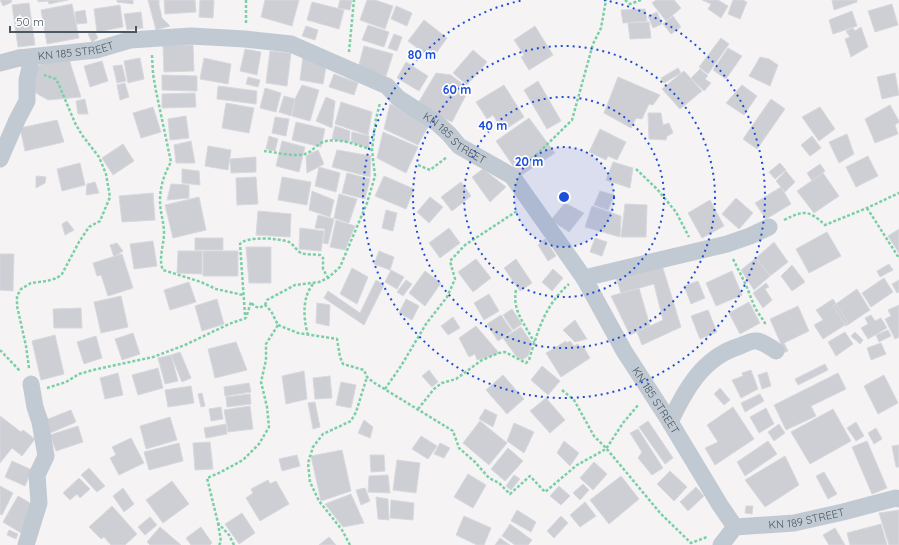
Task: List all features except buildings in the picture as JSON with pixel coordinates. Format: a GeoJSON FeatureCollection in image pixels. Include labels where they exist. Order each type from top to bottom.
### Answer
{"type":"FeatureCollection","features":[{"type":"Feature","properties":{"kind":"street","name":"KN 185 STREET"},"geometry":{"type":"LineString","coordinates":[[0,63],[19,58],[96,50],[130,40],[191,36],[245,39],[291,44],[387,86],[398,98],[437,123],[459,146],[512,176],[584,278],[624,351],[652,393],[720,505],[736,527]]}},
{"type":"Feature","properties":{"kind":"street"},"geometry":{"type":"LineString","coordinates":[[0,159],[27,101],[27,80],[30,68],[28,58],[19,58]]}},
{"type":"Feature","properties":{"kind":"street"},"geometry":{"type":"LineString","coordinates":[[584,278],[727,244],[750,236],[769,227]]}},
{"type":"Feature","properties":{"kind":"street"},"geometry":{"type":"LineString","coordinates":[[670,422],[682,396],[698,374],[714,358],[736,347],[756,341],[765,344],[776,351]]}},
{"type":"Feature","properties":{"kind":"street"},"geometry":{"type":"LineString","coordinates":[[26,545],[39,503],[37,475],[46,456],[31,384]]}},
{"type":"Feature","properties":{"kind":"street","name":"KN 189 STREET"},"geometry":{"type":"LineString","coordinates":[[736,527],[794,523],[896,498],[899,499]]}},
{"type":"Feature","properties":{"kind":"street"},"geometry":{"type":"LineString","coordinates":[[721,545],[736,527]]}},
{"type":"Feature","properties":{"kind":"path"},"geometry":{"type":"LineString","coordinates":[[245,39],[246,0]]}},
{"type":"Feature","properties":{"kind":"path"},"geometry":{"type":"LineString","coordinates":[[347,68],[354,0]]}},
{"type":"Feature","properties":{"kind":"path"},"geometry":{"type":"LineString","coordinates":[[512,176],[530,161],[572,120],[593,44],[601,28],[606,0]]}},
{"type":"Feature","properties":{"kind":"path"},"geometry":{"type":"LineString","coordinates":[[625,0],[630,4],[641,0]]}},
{"type":"Feature","properties":{"kind":"path"},"geometry":{"type":"LineString","coordinates":[[152,52],[153,74],[171,162],[162,184],[160,196],[164,233],[161,265],[163,270],[201,282],[216,289],[243,295]]}},
{"type":"Feature","properties":{"kind":"path"},"geometry":{"type":"LineString","coordinates":[[29,76],[48,76],[56,79],[82,135],[99,157],[106,174],[110,196],[100,221],[89,227],[62,274],[57,278],[31,283],[21,289],[16,296],[26,346],[31,384]]}},
{"type":"Feature","properties":{"kind":"path"},"geometry":{"type":"LineString","coordinates":[[246,318],[251,302],[254,306],[259,308],[265,305],[267,300],[295,285],[320,282],[328,278],[340,267],[367,203],[375,176],[372,150],[376,119],[383,92],[387,86]]}},
{"type":"Feature","properties":{"kind":"path"},"geometry":{"type":"LineString","coordinates":[[264,151],[292,155],[305,154],[321,143],[328,141],[355,144],[372,150]]}},
{"type":"Feature","properties":{"kind":"path"},"geometry":{"type":"LineString","coordinates":[[418,165],[430,170],[442,162],[459,146]]}},
{"type":"Feature","properties":{"kind":"path"},"geometry":{"type":"LineString","coordinates":[[636,169],[676,212],[696,252]]}},
{"type":"Feature","properties":{"kind":"path"},"geometry":{"type":"LineString","coordinates":[[769,227],[800,213],[808,213],[815,216],[826,225],[899,193]]}},
{"type":"Feature","properties":{"kind":"path"},"geometry":{"type":"LineString","coordinates":[[385,389],[401,366],[426,324],[447,297],[455,279],[450,261],[465,245],[530,202]]}},
{"type":"Feature","properties":{"kind":"path"},"geometry":{"type":"LineString","coordinates":[[867,208],[899,258]]}},
{"type":"Feature","properties":{"kind":"path"},"geometry":{"type":"LineString","coordinates":[[246,318],[240,244],[242,241],[266,238],[283,240],[290,243],[301,253],[320,255],[323,258],[323,269],[328,278]]}},
{"type":"Feature","properties":{"kind":"path"},"geometry":{"type":"LineString","coordinates":[[727,244],[755,308],[765,323],[762,336],[756,341]]}},
{"type":"Feature","properties":{"kind":"path"},"geometry":{"type":"LineString","coordinates":[[418,409],[434,389],[442,382],[456,379],[482,360],[499,352],[505,352],[526,363],[529,360],[546,311],[559,293],[569,284],[584,278]]}},
{"type":"Feature","properties":{"kind":"path"},"geometry":{"type":"LineString","coordinates":[[308,334],[304,324],[304,308],[307,294],[315,282]]}},
{"type":"Feature","properties":{"kind":"path"},"geometry":{"type":"LineString","coordinates":[[516,290],[514,300],[517,311],[534,343]]}},
{"type":"Feature","properties":{"kind":"path"},"geometry":{"type":"LineString","coordinates":[[265,305],[271,311],[278,325],[298,333],[337,339],[340,357],[343,364],[364,370],[372,382],[453,431],[459,448],[475,462],[489,478],[499,483],[510,494],[530,476],[545,492],[577,465],[606,448],[637,406],[652,393]]}},
{"type":"Feature","properties":{"kind":"path"},"geometry":{"type":"LineString","coordinates":[[0,350],[18,368],[36,391],[66,382],[79,374],[153,357],[185,345],[229,324],[246,318]]}},
{"type":"Feature","properties":{"kind":"path"},"geometry":{"type":"LineString","coordinates":[[218,545],[221,542],[218,523],[207,478],[242,460],[259,444],[269,427],[267,407],[261,382],[266,360],[266,344],[278,325]]}},
{"type":"Feature","properties":{"kind":"path"},"geometry":{"type":"LineString","coordinates":[[350,545],[342,530],[320,501],[310,482],[308,463],[313,447],[323,434],[351,421],[356,412],[367,376]]}},
{"type":"Feature","properties":{"kind":"path"},"geometry":{"type":"LineString","coordinates":[[562,390],[574,400],[594,436],[606,448],[661,514],[691,543],[736,527]]}},
{"type":"Feature","properties":{"kind":"path"},"geometry":{"type":"LineString","coordinates":[[218,523],[229,535],[234,545]]}}]}
